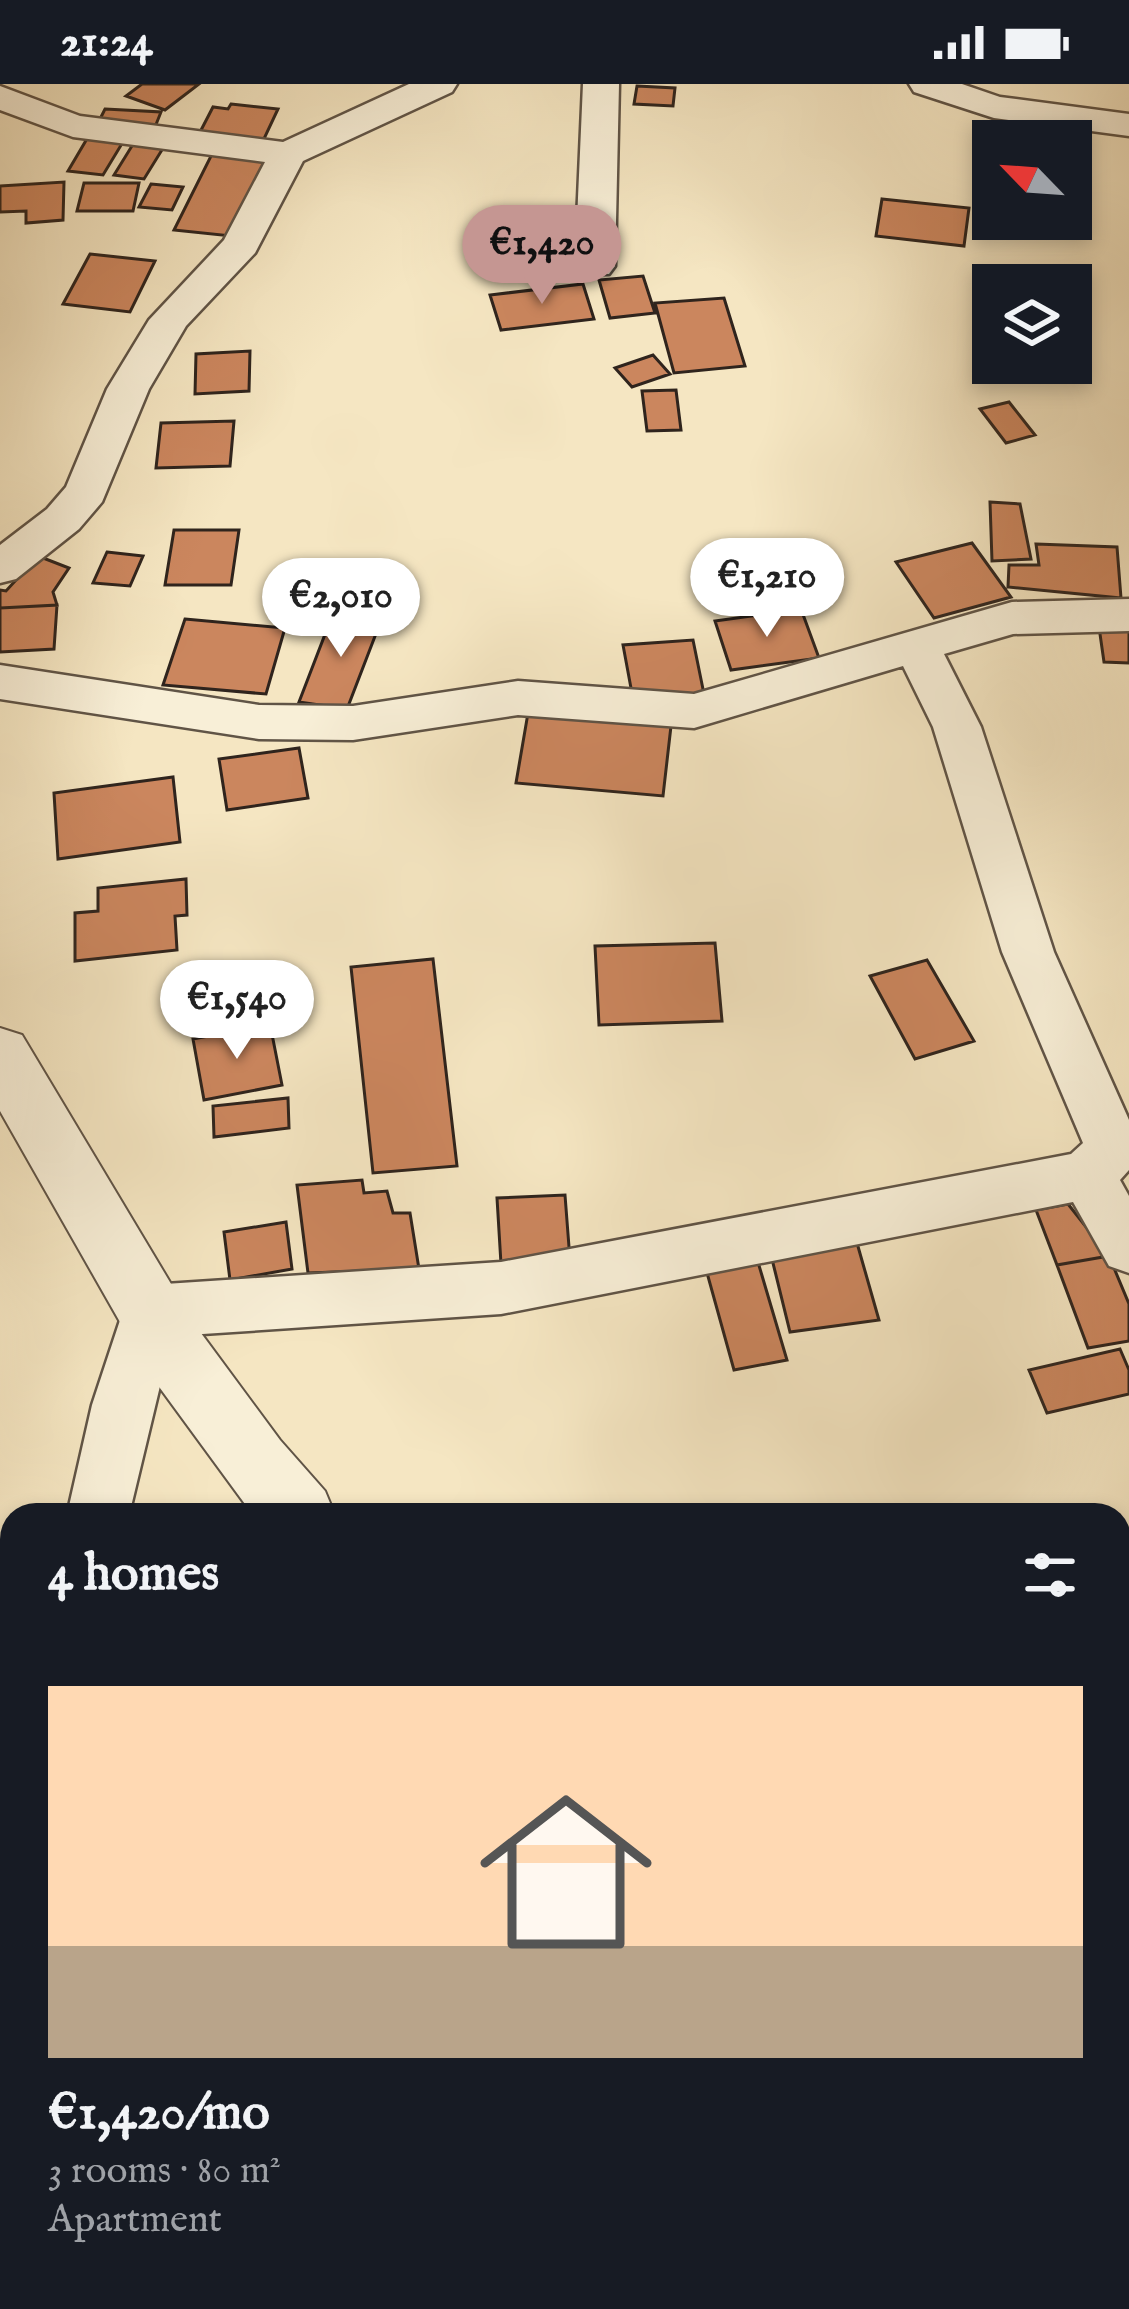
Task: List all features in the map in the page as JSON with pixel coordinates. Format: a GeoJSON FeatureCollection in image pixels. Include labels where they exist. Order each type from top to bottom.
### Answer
{"type":"FeatureCollection","features":[{"type":"Feature","properties":{"kind":"street"},"geometry":{"type":"LineString","coordinates":[[0,97],[73,126],[287,154],[440,84]]}},
{"type":"Feature","properties":{"kind":"street"},"geometry":{"type":"LineString","coordinates":[[595,266],[601,84]]}},
{"type":"Feature","properties":{"kind":"street"},"geometry":{"type":"LineString","coordinates":[[927,84],[994,106],[1129,125]]}},
{"type":"Feature","properties":{"kind":"street"},"geometry":{"type":"LineString","coordinates":[[0,568],[63,519],[86,492],[128,389],[170,320],[241,244],[287,154]]}},
{"type":"Feature","properties":{"kind":"street"},"geometry":{"type":"LineString","coordinates":[[0,682],[260,722],[353,724],[518,698],[694,711],[1012,618],[1129,615]]}},
{"type":"Feature","properties":{"kind":"street"},"geometry":{"type":"LineString","coordinates":[[918,648],[956,727],[1028,952],[1110,1156],[1129,1248]]}},
{"type":"Feature","properties":{"kind":"street"},"geometry":{"type":"LineString","coordinates":[[0,1054],[150,1311],[250,1463],[288,1503]]}},
{"type":"Feature","properties":{"kind":"street"},"geometry":{"type":"LineString","coordinates":[[150,1311],[501,1288],[1110,1156]]}},
{"type":"Feature","properties":{"kind":"street"},"geometry":{"type":"LineString","coordinates":[[101,1503],[122,1405],[150,1311]]}},
{"type":"Feature","properties":{"kind":"building"},"geometry":{"type":"Polygon","coordinates":[[[142,84],[199,84],[165,110],[126,96],[142,84]]]}},
{"type":"Feature","properties":{"kind":"building"},"geometry":{"type":"Polygon","coordinates":[[[637,86],[675,88],[673,106],[634,104],[637,86]]]}},
{"type":"Feature","properties":{"kind":"building"},"geometry":{"type":"Polygon","coordinates":[[[231,104],[278,109],[263,141],[199,134],[213,107],[228,109],[231,104]]]}},
{"type":"Feature","properties":{"kind":"building"},"geometry":{"type":"Polygon","coordinates":[[[105,109],[161,112],[155,127],[98,123],[105,109]]]}},
{"type":"Feature","properties":{"kind":"building"},"geometry":{"type":"Polygon","coordinates":[[[91,132],[126,137],[103,175],[68,171],[91,132]]]}},
{"type":"Feature","properties":{"kind":"building"},"geometry":{"type":"Polygon","coordinates":[[[135,141],[165,145],[144,179],[114,175],[135,141]]]}},
{"type":"Feature","properties":{"kind":"building"},"geometry":{"type":"Polygon","coordinates":[[[212,154],[268,160],[231,236],[174,230],[212,154]]]}},
{"type":"Feature","properties":{"kind":"building"},"geometry":{"type":"Polygon","coordinates":[[[64,182],[63,220],[26,223],[26,211],[0,212],[0,186],[64,182]]]}},
{"type":"Feature","properties":{"kind":"building"},"geometry":{"type":"Polygon","coordinates":[[[84,183],[139,183],[133,211],[77,211],[84,183]]]}},
{"type":"Feature","properties":{"kind":"building"},"geometry":{"type":"Polygon","coordinates":[[[151,184],[183,187],[172,210],[139,207],[151,184]]]}},
{"type":"Feature","properties":{"kind":"building"},"geometry":{"type":"Polygon","coordinates":[[[882,199],[969,208],[964,246],[876,236],[882,199]]]}},
{"type":"Feature","properties":{"kind":"building"},"geometry":{"type":"Polygon","coordinates":[[[90,254],[155,261],[130,312],[63,304],[90,254]]]}},
{"type":"Feature","properties":{"kind":"building"},"geometry":{"type":"Polygon","coordinates":[[[643,276],[655,313],[610,318],[599,280],[643,276]]]}},
{"type":"Feature","properties":{"kind":"building"},"geometry":{"type":"Polygon","coordinates":[[[583,284],[594,319],[501,330],[490,295],[583,284]]]}},
{"type":"Feature","properties":{"kind":"building"},"geometry":{"type":"Polygon","coordinates":[[[724,298],[745,366],[674,373],[655,303],[724,298]]]}},
{"type":"Feature","properties":{"kind":"building"},"geometry":{"type":"Polygon","coordinates":[[[250,351],[249,391],[195,394],[196,354],[250,351]]]}},
{"type":"Feature","properties":{"kind":"building"},"geometry":{"type":"Polygon","coordinates":[[[653,355],[670,374],[632,387],[615,368],[653,355]]]}},
{"type":"Feature","properties":{"kind":"building"},"geometry":{"type":"Polygon","coordinates":[[[676,390],[681,430],[647,431],[642,391],[676,390]]]}},
{"type":"Feature","properties":{"kind":"building"},"geometry":{"type":"Polygon","coordinates":[[[1009,402],[1035,435],[1006,443],[980,409],[1009,402]]]}},
{"type":"Feature","properties":{"kind":"building"},"geometry":{"type":"Polygon","coordinates":[[[234,421],[230,466],[156,468],[161,423],[234,421]]]}},
{"type":"Feature","properties":{"kind":"building"},"geometry":{"type":"Polygon","coordinates":[[[990,502],[1020,504],[1031,559],[992,561],[990,502]]]}},
{"type":"Feature","properties":{"kind":"building"},"geometry":{"type":"Polygon","coordinates":[[[174,530],[239,530],[231,585],[165,585],[174,530]]]}},
{"type":"Feature","properties":{"kind":"building"},"geometry":{"type":"Polygon","coordinates":[[[972,543],[1011,597],[934,618],[896,562],[972,543]]]}},
{"type":"Feature","properties":{"kind":"building"},"geometry":{"type":"Polygon","coordinates":[[[1036,544],[1117,547],[1121,598],[1008,587],[1009,565],[1039,565],[1036,544]]]}},
{"type":"Feature","properties":{"kind":"building"},"geometry":{"type":"Polygon","coordinates":[[[107,552],[143,556],[130,586],[93,583],[107,552]]]}},
{"type":"Feature","properties":{"kind":"building"},"geometry":{"type":"Polygon","coordinates":[[[38,556],[69,568],[53,592],[57,605],[0,608],[0,590],[6,591],[38,556]]]}},
{"type":"Feature","properties":{"kind":"building"},"geometry":{"type":"Polygon","coordinates":[[[57,605],[54,649],[0,652],[0,608],[57,605]]]}},
{"type":"Feature","properties":{"kind":"building"},"geometry":{"type":"Polygon","coordinates":[[[801,609],[819,658],[731,670],[715,621],[801,609]]]}},
{"type":"Feature","properties":{"kind":"building"},"geometry":{"type":"Polygon","coordinates":[[[334,611],[382,618],[347,709],[299,702],[334,611]]]}},
{"type":"Feature","properties":{"kind":"building"},"geometry":{"type":"Polygon","coordinates":[[[185,619],[285,628],[266,694],[163,685],[185,619]]]}},
{"type":"Feature","properties":{"kind":"building"},"geometry":{"type":"Polygon","coordinates":[[[1099,627],[1129,628],[1129,663],[1104,662],[1099,627]]]}},
{"type":"Feature","properties":{"kind":"building"},"geometry":{"type":"Polygon","coordinates":[[[693,640],[704,694],[633,699],[623,645],[693,640]]]}},
{"type":"Feature","properties":{"kind":"building"},"geometry":{"type":"Polygon","coordinates":[[[528,713],[671,726],[663,796],[516,783],[528,713]]]}},
{"type":"Feature","properties":{"kind":"building"},"geometry":{"type":"Polygon","coordinates":[[[299,748],[308,798],[227,810],[219,759],[299,748]]]}},
{"type":"Feature","properties":{"kind":"building"},"geometry":{"type":"Polygon","coordinates":[[[173,777],[180,842],[58,859],[54,793],[173,777]]]}},
{"type":"Feature","properties":{"kind":"building"},"geometry":{"type":"Polygon","coordinates":[[[186,879],[187,915],[175,916],[177,950],[75,961],[75,913],[98,911],[98,888],[186,879]]]}},
{"type":"Feature","properties":{"kind":"building"},"geometry":{"type":"Polygon","coordinates":[[[715,943],[722,1021],[599,1025],[595,946],[715,943]]]}},
{"type":"Feature","properties":{"kind":"building"},"geometry":{"type":"Polygon","coordinates":[[[433,959],[457,1166],[373,1173],[351,967],[433,959]]]}},
{"type":"Feature","properties":{"kind":"building"},"geometry":{"type":"Polygon","coordinates":[[[927,960],[974,1041],[915,1059],[870,976],[927,960]]]}},
{"type":"Feature","properties":{"kind":"building"},"geometry":{"type":"Polygon","coordinates":[[[270,1024],[282,1085],[204,1100],[193,1039],[270,1024]]]}},
{"type":"Feature","properties":{"kind":"building"},"geometry":{"type":"Polygon","coordinates":[[[288,1098],[289,1128],[214,1137],[213,1106],[288,1098]]]}},
{"type":"Feature","properties":{"kind":"building"},"geometry":{"type":"Polygon","coordinates":[[[362,1180],[364,1193],[387,1191],[393,1213],[410,1213],[419,1269],[308,1273],[297,1185],[362,1180]]]}},
{"type":"Feature","properties":{"kind":"building"},"geometry":{"type":"Polygon","coordinates":[[[565,1195],[570,1260],[501,1264],[497,1198],[565,1195]]]}},
{"type":"Feature","properties":{"kind":"building"},"geometry":{"type":"Polygon","coordinates":[[[1068,1204],[1109,1256],[1057,1265],[1036,1210],[1068,1204]]]}},
{"type":"Feature","properties":{"kind":"building"},"geometry":{"type":"Polygon","coordinates":[[[286,1222],[292,1269],[230,1280],[224,1232],[286,1222]]]}},
{"type":"Feature","properties":{"kind":"building"},"geometry":{"type":"Polygon","coordinates":[[[857,1243],[879,1320],[790,1332],[771,1255],[857,1243]]]}},
{"type":"Feature","properties":{"kind":"building"},"geometry":{"type":"Polygon","coordinates":[[[755,1252],[787,1360],[734,1370],[704,1262],[755,1252]]]}},
{"type":"Feature","properties":{"kind":"building"},"geometry":{"type":"Polygon","coordinates":[[[1109,1256],[1129,1304],[1129,1341],[1088,1348],[1057,1265],[1109,1256]]]}},
{"type":"Feature","properties":{"kind":"building"},"geometry":{"type":"Polygon","coordinates":[[[1120,1349],[1129,1370],[1129,1394],[1047,1413],[1029,1370],[1120,1349]]]}}]}
